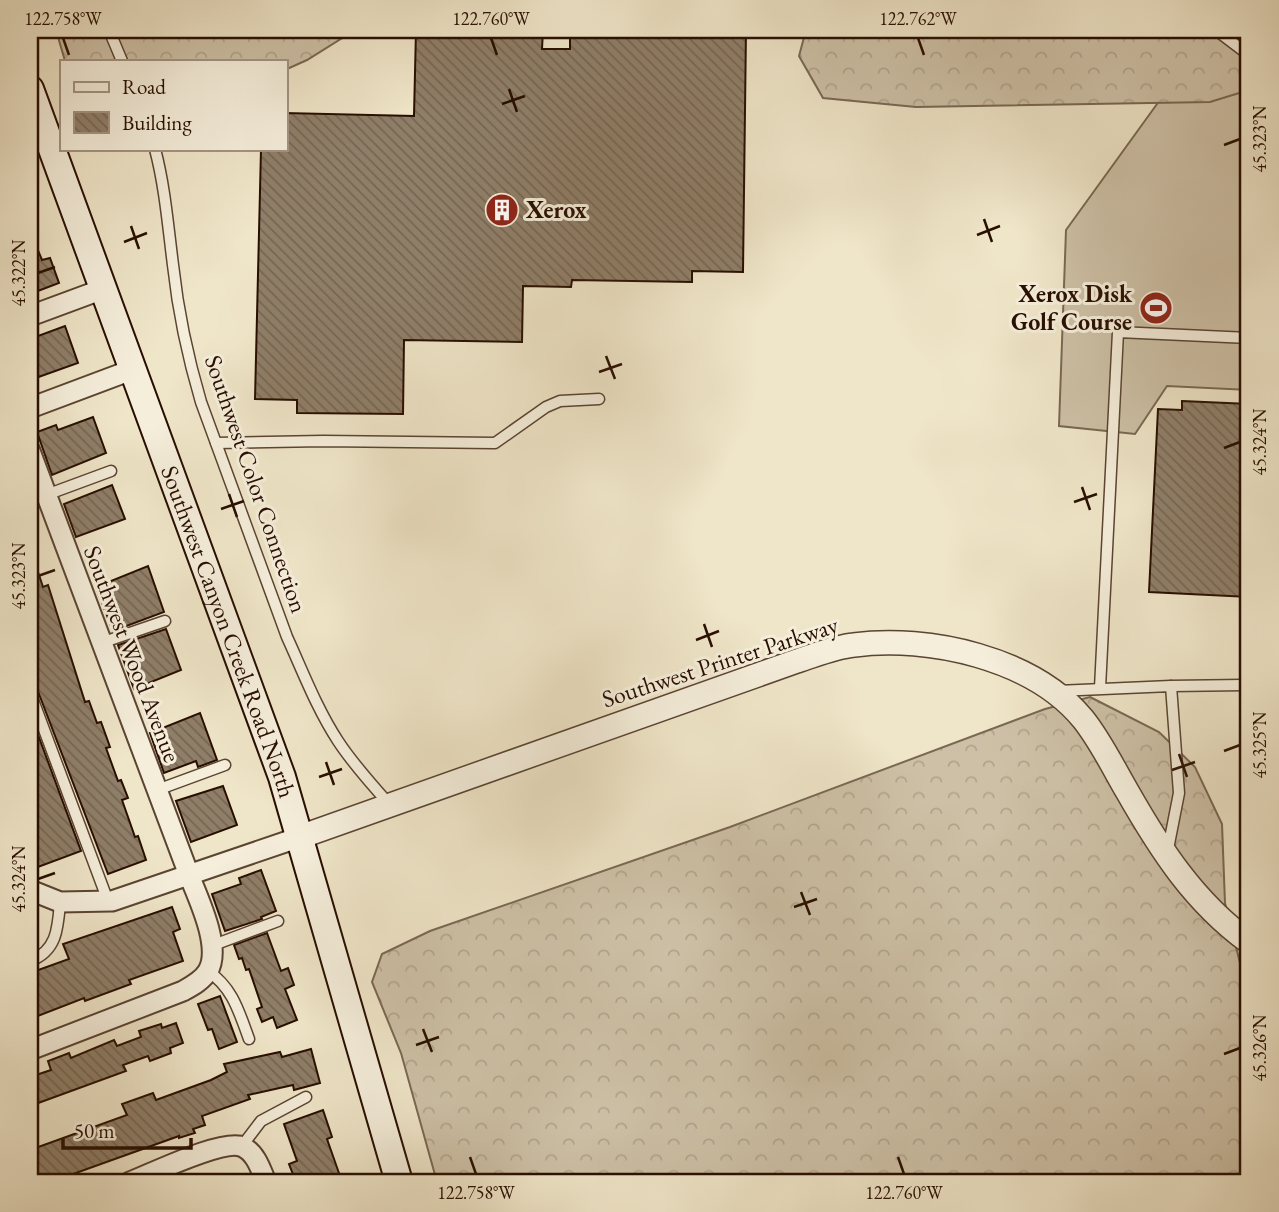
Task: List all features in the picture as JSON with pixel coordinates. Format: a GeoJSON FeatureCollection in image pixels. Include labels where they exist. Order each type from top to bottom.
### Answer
{"type":"FeatureCollection","features":[{"type":"Feature","properties":{"kind":"main road","name":"Southwest Canyon Creek Road North"},"geometry":{"type":"LineString","coordinates":[[30,89],[262,719],[300,837],[399,1182]]}},
{"type":"Feature","properties":{"kind":"street"},"geometry":{"type":"LineString","coordinates":[[30,316],[103,289]]}},
{"type":"Feature","properties":{"kind":"street"},"geometry":{"type":"LineString","coordinates":[[30,408],[134,369]]}},
{"type":"Feature","properties":{"kind":"street","name":"Southwest Wood Avenue"},"geometry":{"type":"LineString","coordinates":[[30,451],[189,875],[211,946]]}},
{"type":"Feature","properties":{"kind":"street","name":"Southwest Printer Parkway"},"geometry":{"type":"LineString","coordinates":[[300,837],[775,668],[853,645],[900,643],[968,653],[1008,666],[1054,691],[1094,734],[1166,857],[1218,917],[1249,942]]}},
{"type":"Feature","properties":{"kind":"street"},"geometry":{"type":"LineString","coordinates":[[30,890],[60,902],[108,902],[300,837]]}},
{"type":"Feature","properties":{"kind":"street"},"geometry":{"type":"LineString","coordinates":[[30,1050],[183,991],[197,983],[208,971],[212,957],[211,946]]}},
{"type":"Feature","properties":{"kind":"street"},"geometry":{"type":"LineString","coordinates":[[130,1182],[227,1145],[242,1146],[255,1158],[266,1182]]}},
{"type":"Feature","properties":{"kind":"lane"},"geometry":{"type":"LineString","coordinates":[[109,30],[121,60]]}},
{"type":"Feature","properties":{"kind":"lane"},"geometry":{"type":"LineString","coordinates":[[1216,30],[1249,55]]}},
{"type":"Feature","properties":{"kind":"lane","name":"Southwest Color Connection"},"geometry":{"type":"LineString","coordinates":[[155,150],[167,207],[173,268],[191,367],[216,443],[287,638],[303,674],[338,741],[390,805]]}},
{"type":"Feature","properties":{"kind":"lane"},"geometry":{"type":"LineString","coordinates":[[1100,688],[1118,332],[1249,338]]}},
{"type":"Feature","properties":{"kind":"lane"},"geometry":{"type":"LineString","coordinates":[[216,443],[495,443],[546,407],[559,401],[599,399]]}},
{"type":"Feature","properties":{"kind":"lane"},"geometry":{"type":"LineString","coordinates":[[46,495],[111,471]]}},
{"type":"Feature","properties":{"kind":"lane"},"geometry":{"type":"LineString","coordinates":[[101,643],[165,621]]}},
{"type":"Feature","properties":{"kind":"lane"},"geometry":{"type":"LineString","coordinates":[[1054,691],[1244,685]]}},
{"type":"Feature","properties":{"kind":"lane"},"geometry":{"type":"LineString","coordinates":[[1166,857],[1179,793],[1171,686]]}},
{"type":"Feature","properties":{"kind":"lane"},"geometry":{"type":"LineString","coordinates":[[30,692],[108,902]]}},
{"type":"Feature","properties":{"kind":"lane"},"geometry":{"type":"LineString","coordinates":[[157,790],[225,765]]}},
{"type":"Feature","properties":{"kind":"lane"},"geometry":{"type":"LineString","coordinates":[[30,961],[47,952],[55,939],[60,902]]}},
{"type":"Feature","properties":{"kind":"lane"},"geometry":{"type":"LineString","coordinates":[[211,946],[278,921]]}},
{"type":"Feature","properties":{"kind":"lane"},"geometry":{"type":"LineString","coordinates":[[208,971],[222,980],[232,994],[249,1040]]}},
{"type":"Feature","properties":{"kind":"lane"},"geometry":{"type":"LineString","coordinates":[[242,1146],[261,1121],[306,1097]]}},
{"type":"Feature","properties":{"kind":"green space"},"geometry":{"type":"Polygon","coordinates":[[[56,30],[355,30],[287,69],[287,60],[65,60],[56,30]]]}},
{"type":"Feature","properties":{"kind":"green space"},"geometry":{"type":"Polygon","coordinates":[[[806,30],[1249,30],[1249,90],[1210,102],[916,107],[823,98],[799,56],[806,30]]]}},
{"type":"Feature","properties":{"kind":"green space","name":"Xerox Disk Golf Course"},"geometry":{"type":"Polygon","coordinates":[[[1196,50],[1249,86],[1249,390],[1167,386],[1135,434],[1059,426],[1066,230],[1196,50]]]}},
{"type":"Feature","properties":{"kind":"green space"},"geometry":{"type":"Polygon","coordinates":[[[1090,697],[1159,732],[1195,767],[1222,824],[1225,903],[1241,967],[1249,974],[1249,1182],[437,1182],[401,1053],[372,982],[382,954],[430,931],[730,827],[1045,709],[1090,697]]]}},
{"type":"Feature","properties":{"kind":"building","name":"Xerox"},"geometry":{"type":"Polygon","coordinates":[[[416,30],[543,30],[542,49],[570,49],[570,30],[746,30],[743,272],[692,271],[692,282],[572,280],[571,287],[523,286],[522,342],[404,340],[403,414],[297,413],[297,400],[255,399],[261,150],[287,150],[287,113],[414,116],[416,30]]]}},
{"type":"Feature","properties":{"kind":"building"},"geometry":{"type":"Polygon","coordinates":[[[30,231],[42,260],[50,258],[59,283],[30,294],[30,231]]]}},
{"type":"Feature","properties":{"kind":"building"},"geometry":{"type":"Polygon","coordinates":[[[65,326],[78,363],[30,380],[30,339],[65,326]]]}},
{"type":"Feature","properties":{"kind":"building"},"geometry":{"type":"Polygon","coordinates":[[[1182,401],[1249,404],[1249,597],[1149,592],[1158,409],[1182,410],[1182,401]]]}},
{"type":"Feature","properties":{"kind":"building"},"geometry":{"type":"Polygon","coordinates":[[[93,417],[106,453],[52,475],[37,432],[56,425],[58,430],[93,417]]]}},
{"type":"Feature","properties":{"kind":"building"},"geometry":{"type":"Polygon","coordinates":[[[112,485],[125,519],[76,537],[64,504],[112,485]]]}},
{"type":"Feature","properties":{"kind":"building"},"geometry":{"type":"Polygon","coordinates":[[[30,554],[43,587],[48,585],[85,702],[89,701],[97,723],[101,722],[110,747],[106,748],[118,781],[121,780],[128,798],[122,800],[146,860],[108,874],[37,689],[30,685],[30,680],[36,679],[30,663],[30,554]]]}},
{"type":"Feature","properties":{"kind":"building"},"geometry":{"type":"Polygon","coordinates":[[[148,566],[164,612],[113,631],[96,587],[148,566]]]}},
{"type":"Feature","properties":{"kind":"building"},"geometry":{"type":"Polygon","coordinates":[[[166,629],[181,670],[134,689],[118,645],[166,629]]]}},
{"type":"Feature","properties":{"kind":"building"},"geometry":{"type":"Polygon","coordinates":[[[30,713],[81,851],[38,867],[36,861],[30,863],[30,713]]]}},
{"type":"Feature","properties":{"kind":"building"},"geometry":{"type":"Polygon","coordinates":[[[200,713],[217,760],[198,767],[196,761],[164,773],[150,733],[200,713]]]}},
{"type":"Feature","properties":{"kind":"building"},"geometry":{"type":"Polygon","coordinates":[[[223,786],[237,825],[191,842],[176,801],[223,786]]]}},
{"type":"Feature","properties":{"kind":"building"},"geometry":{"type":"Polygon","coordinates":[[[261,870],[276,911],[261,917],[262,919],[225,931],[212,894],[241,884],[239,878],[261,870]]]}},
{"type":"Feature","properties":{"kind":"building"},"geometry":{"type":"Polygon","coordinates":[[[172,907],[180,929],[173,932],[183,961],[129,980],[131,984],[85,1001],[84,998],[30,1019],[30,973],[69,959],[63,944],[172,907]]]}},
{"type":"Feature","properties":{"kind":"building"},"geometry":{"type":"Polygon","coordinates":[[[267,933],[281,971],[288,968],[294,985],[285,989],[297,1020],[277,1028],[273,1017],[262,1022],[257,1009],[262,1007],[249,969],[246,970],[242,958],[239,959],[234,945],[267,933]]]}},
{"type":"Feature","properties":{"kind":"building"},"geometry":{"type":"Polygon","coordinates":[[[220,996],[237,1042],[219,1049],[212,1029],[208,1030],[198,1004],[220,996]]]}},
{"type":"Feature","properties":{"kind":"building"},"geometry":{"type":"Polygon","coordinates":[[[176,1023],[183,1043],[170,1048],[171,1053],[150,1061],[148,1056],[123,1065],[126,1071],[30,1106],[30,1077],[51,1070],[48,1061],[69,1053],[71,1058],[114,1040],[117,1046],[141,1037],[139,1031],[161,1024],[162,1028],[176,1023]]]}},
{"type":"Feature","properties":{"kind":"building"},"geometry":{"type":"Polygon","coordinates":[[[311,1049],[320,1083],[294,1090],[293,1085],[248,1095],[250,1099],[202,1116],[205,1125],[193,1129],[195,1133],[179,1136],[59,1179],[61,1182],[30,1182],[30,1150],[127,1115],[122,1104],[153,1093],[156,1100],[211,1080],[227,1072],[224,1064],[280,1052],[282,1057],[311,1049]]]}},
{"type":"Feature","properties":{"kind":"building"},"geometry":{"type":"Polygon","coordinates":[[[323,1110],[332,1137],[327,1139],[340,1176],[322,1182],[296,1182],[289,1164],[297,1161],[284,1124],[323,1110]]]}},
{"type":"Feature","properties":{"kind":"place","name":"Xerox"},"geometry":{"type":"Point","coordinates":[502,210]}},
{"type":"Feature","properties":{"kind":"place","name":"Xerox Disk Golf Course"},"geometry":{"type":"Point","coordinates":[1156,308]}}]}
